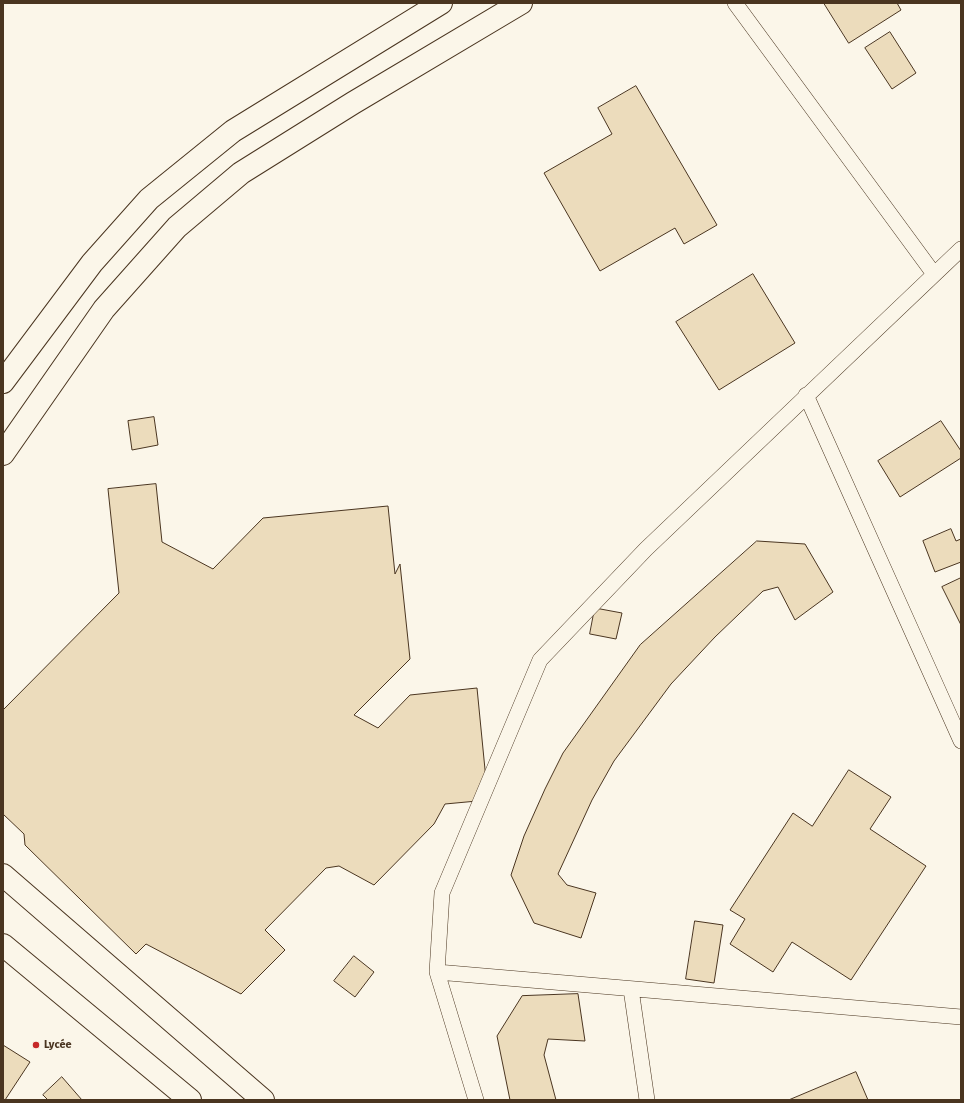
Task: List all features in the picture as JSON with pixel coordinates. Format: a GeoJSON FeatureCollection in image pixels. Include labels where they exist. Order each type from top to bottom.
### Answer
{"type":"FeatureCollection","features":[{"type":"Feature","properties":{"kind":"street"},"geometry":{"type":"LineString","coordinates":[[3,382],[92,262],[149,199],[233,131],[441,3]]}},
{"type":"Feature","properties":{"kind":"street"},"geometry":{"type":"LineString","coordinates":[[3,454],[104,310],[178,226],[241,174],[353,102],[521,3]]}},
{"type":"Feature","properties":{"kind":"street"},"geometry":{"type":"LineString","coordinates":[[3,875],[264,1100]]}},
{"type":"Feature","properties":{"kind":"street"},"geometry":{"type":"LineString","coordinates":[[3,945],[190,1100]]}},
{"type":"Feature","properties":{"kind":"lane"},"geometry":{"type":"LineString","coordinates":[[735,3],[934,274]]}},
{"type":"Feature","properties":{"kind":"lane"},"geometry":{"type":"LineString","coordinates":[[476,1100],[437,972],[442,893],[540,660],[646,549],[961,249]]}},
{"type":"Feature","properties":{"kind":"lane"},"geometry":{"type":"LineString","coordinates":[[806,395],[961,741]]}},
{"type":"Feature","properties":{"kind":"lane"},"geometry":{"type":"LineString","coordinates":[[437,972],[961,1017]]}},
{"type":"Feature","properties":{"kind":"lane"},"geometry":{"type":"LineString","coordinates":[[631,988],[646,1100]]}},
{"type":"Feature","properties":{"kind":"building"},"geometry":{"type":"Polygon","coordinates":[[[824,3],[897,3],[901,10],[849,43],[824,3]]]}},
{"type":"Feature","properties":{"kind":"building"},"geometry":{"type":"Polygon","coordinates":[[[890,32],[916,73],[892,89],[865,48],[890,32]]]}},
{"type":"Feature","properties":{"kind":"building"},"geometry":{"type":"Polygon","coordinates":[[[636,86],[717,225],[684,244],[675,228],[600,271],[544,173],[612,134],[598,108],[636,86]]]}},
{"type":"Feature","properties":{"kind":"building"},"geometry":{"type":"Polygon","coordinates":[[[753,274],[795,343],[719,390],[676,322],[753,274]]]}},
{"type":"Feature","properties":{"kind":"building"},"geometry":{"type":"Polygon","coordinates":[[[154,417],[158,445],[132,450],[128,421],[154,417]]]}},
{"type":"Feature","properties":{"kind":"building"},"geometry":{"type":"Polygon","coordinates":[[[941,421],[961,451],[961,458],[900,497],[878,461],[941,421]]]}},
{"type":"Feature","properties":{"kind":"building"},"geometry":{"type":"Polygon","coordinates":[[[156,484],[162,542],[213,569],[263,518],[388,506],[395,574],[400,564],[410,659],[354,715],[378,728],[410,695],[477,688],[488,800],[445,804],[434,824],[374,885],[339,866],[326,868],[265,930],[285,950],[241,994],[146,944],[136,954],[25,845],[24,834],[3,814],[3,710],[119,593],[108,489],[156,484]]]}},
{"type":"Feature","properties":{"kind":"building"},"geometry":{"type":"Polygon","coordinates":[[[951,529],[956,541],[961,539],[961,562],[935,572],[923,541],[951,529]]]}},
{"type":"Feature","properties":{"kind":"building"},"geometry":{"type":"Polygon","coordinates":[[[757,541],[805,544],[833,592],[795,620],[778,587],[763,591],[715,637],[671,684],[614,761],[592,800],[558,874],[567,885],[596,893],[581,938],[534,923],[511,875],[524,836],[563,753],[640,645],[757,541]]]}},
{"type":"Feature","properties":{"kind":"building"},"geometry":{"type":"Polygon","coordinates":[[[961,578],[961,625],[942,587],[961,578]]]}},
{"type":"Feature","properties":{"kind":"building"},"geometry":{"type":"Polygon","coordinates":[[[595,608],[622,613],[616,639],[590,634],[595,608]]]}},
{"type":"Feature","properties":{"kind":"building"},"geometry":{"type":"Polygon","coordinates":[[[849,770],[891,797],[870,829],[926,866],[851,980],[792,942],[773,972],[730,944],[745,919],[730,910],[793,813],[812,826],[849,770]]]}},
{"type":"Feature","properties":{"kind":"building"},"geometry":{"type":"Polygon","coordinates":[[[695,921],[723,925],[714,983],[686,979],[695,921]]]}},
{"type":"Feature","properties":{"kind":"building"},"geometry":{"type":"Polygon","coordinates":[[[354,956],[374,972],[355,997],[334,981],[354,956]]]}},
{"type":"Feature","properties":{"kind":"building"},"geometry":{"type":"Polygon","coordinates":[[[578,994],[585,1041],[548,1039],[544,1055],[556,1100],[510,1100],[497,1036],[522,996],[578,994]]]}},
{"type":"Feature","properties":{"kind":"building"},"geometry":{"type":"Polygon","coordinates":[[[3,1045],[30,1062],[5,1100],[3,1100],[3,1045]]]}},
{"type":"Feature","properties":{"kind":"building"},"geometry":{"type":"Polygon","coordinates":[[[856,1072],[868,1100],[789,1100],[856,1072]]]}},
{"type":"Feature","properties":{"kind":"building"},"geometry":{"type":"Polygon","coordinates":[[[62,1077],[82,1100],[48,1100],[43,1095],[62,1077]]]}},
{"type":"Feature","properties":{"kind":"place","name":"Lycée"},"geometry":{"type":"Point","coordinates":[36,1045]}}]}
